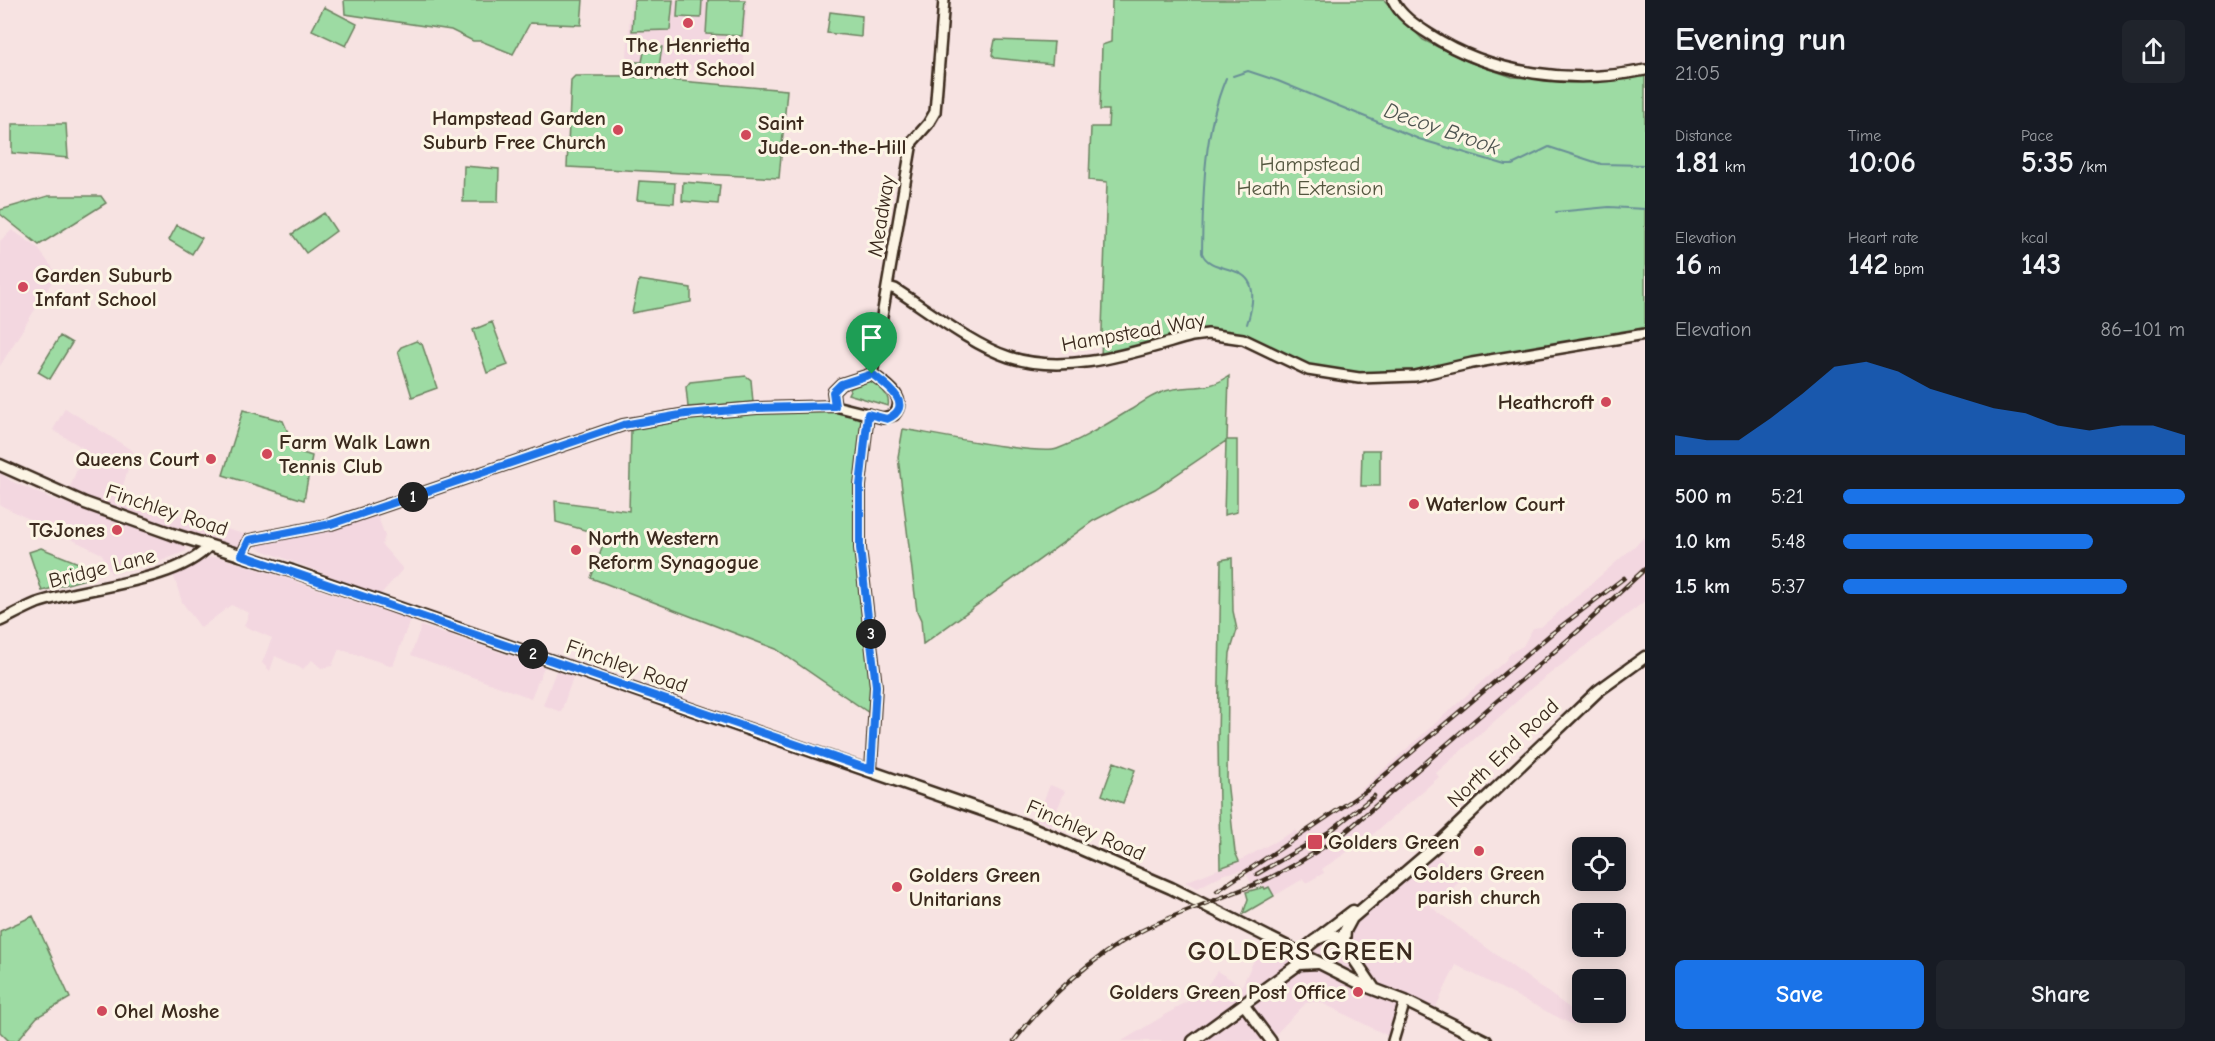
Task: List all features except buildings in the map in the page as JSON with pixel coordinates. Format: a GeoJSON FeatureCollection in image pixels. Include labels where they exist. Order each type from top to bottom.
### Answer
{"type":"FeatureCollection","features":[{"type":"Feature","properties":{"kind":"main road","name":"Finchley Road"},"geometry":{"type":"LineString","coordinates":[[0,465],[85,503],[871,770],[1062,840],[1171,888],[1299,954],[1322,963],[1363,985],[1405,1001],[1486,1041]]}},
{"type":"Feature","properties":{"kind":"main road","name":"North End Road"},"geometry":{"type":"LineString","coordinates":[[1316,939],[1434,847],[1598,691],[1645,657]]}},
{"type":"Feature","properties":{"kind":"main road","name":"North End Road"},"geometry":{"type":"LineString","coordinates":[[1344,943],[1347,926],[1392,882]]}},
{"type":"Feature","properties":{"kind":"main road"},"geometry":{"type":"LineString","coordinates":[[1272,982],[1299,954],[1316,939],[1326,934],[1339,937],[1372,987]]}},
{"type":"Feature","properties":{"kind":"main road"},"geometry":{"type":"LineString","coordinates":[[1193,1041],[1299,964],[1322,963],[1316,948],[1316,939]]}},
{"type":"Feature","properties":{"kind":"main road"},"geometry":{"type":"LineString","coordinates":[[1334,969],[1344,968],[1350,955]]}},
{"type":"Feature","properties":{"kind":"street","name":"Meadway"},"geometry":{"type":"LineString","coordinates":[[872,374],[912,142],[928,124],[934,112],[944,0]]}},
{"type":"Feature","properties":{"kind":"street"},"geometry":{"type":"LineString","coordinates":[[1393,0],[1397,9],[1439,40],[1471,55],[1513,70],[1588,77],[1645,70]]}},
{"type":"Feature","properties":{"kind":"street","name":"Hampstead Way"},"geometry":{"type":"LineString","coordinates":[[888,287],[895,289],[979,343],[1006,356],[1046,365],[1101,359],[1208,334],[1248,341],[1268,349],[1290,364],[1313,371],[1359,378],[1415,376],[1481,362],[1645,334]]}},
{"type":"Feature","properties":{"kind":"street"},"geometry":{"type":"LineString","coordinates":[[242,555],[249,540],[331,524],[623,425],[686,414],[757,408],[835,406],[887,419],[897,412],[899,405],[897,395],[872,374],[841,384],[833,392],[835,406]]}},
{"type":"Feature","properties":{"kind":"street"},"geometry":{"type":"LineString","coordinates":[[868,414],[860,486],[860,548],[876,686],[871,770]]}},
{"type":"Feature","properties":{"kind":"street","name":"Bridge Lane"},"geometry":{"type":"LineString","coordinates":[[0,621],[38,603],[178,567],[200,556],[209,546]]}},
{"type":"Feature","properties":{"kind":"street"},"geometry":{"type":"LineString","coordinates":[[1393,1041],[1405,1001]]}},
{"type":"Feature","properties":{"kind":"street"},"geometry":{"type":"LineString","coordinates":[[1244,1005],[1271,1041]]}},
{"type":"Feature","properties":{"kind":"shaded area","name":"The Henrietta Barnett School"},"geometry":{"type":"Polygon","coordinates":[[[631,0],[747,0],[743,75],[626,69],[631,0]]]}},
{"type":"Feature","properties":{"kind":"shaded area"},"geometry":{"type":"Polygon","coordinates":[[[12,230],[37,247],[57,274],[0,366],[0,241],[12,230]]]}},
{"type":"Feature","properties":{"kind":"shaded area"},"geometry":{"type":"Polygon","coordinates":[[[65,408],[133,451],[115,514],[67,495],[85,449],[53,430],[65,408]]]}},
{"type":"Feature","properties":{"kind":"shaded area"},"geometry":{"type":"Polygon","coordinates":[[[0,473],[11,481],[52,499],[143,528],[186,547],[186,551],[159,562],[111,574],[102,554],[0,505],[0,473]]]}},
{"type":"Feature","properties":{"kind":"shaded area"},"geometry":{"type":"Polygon","coordinates":[[[123,499],[247,535],[249,540],[242,555],[117,515],[123,499]]]}},
{"type":"Feature","properties":{"kind":"shaded area"},"geometry":{"type":"Polygon","coordinates":[[[377,514],[385,536],[382,545],[403,569],[380,595],[257,548],[258,545],[342,527],[377,514]]]}},
{"type":"Feature","properties":{"kind":"shaded area"},"geometry":{"type":"Polygon","coordinates":[[[1645,537],[1645,601],[1534,686],[1436,773],[1439,777],[1371,836],[1322,869],[1324,873],[1306,883],[1303,879],[1274,896],[1269,887],[1265,889],[1263,885],[1252,886],[1245,870],[1224,874],[1198,888],[1185,882],[1239,861],[1296,830],[1298,834],[1344,805],[1506,660],[1510,653],[1523,646],[1533,628],[1541,627],[1645,537]]]}},
{"type":"Feature","properties":{"kind":"shaded area"},"geometry":{"type":"Polygon","coordinates":[[[211,557],[218,557],[276,575],[410,620],[393,666],[339,649],[332,666],[321,668],[312,660],[303,669],[275,656],[270,671],[262,663],[272,638],[244,626],[249,613],[231,605],[201,628],[182,602],[173,574],[211,557]]]}},
{"type":"Feature","properties":{"kind":"shaded area"},"geometry":{"type":"Polygon","coordinates":[[[421,626],[544,667],[531,698],[411,655],[421,626]]]}},
{"type":"Feature","properties":{"kind":"shaded area"},"geometry":{"type":"Polygon","coordinates":[[[556,671],[573,677],[561,712],[543,705],[556,671]]]}},
{"type":"Feature","properties":{"kind":"shaded area"},"geometry":{"type":"Polygon","coordinates":[[[1050,785],[1065,791],[1050,826],[1036,819],[1050,785]]]}},
{"type":"Feature","properties":{"kind":"shaded area"},"geometry":{"type":"Polygon","coordinates":[[[1426,846],[1465,877],[1431,907],[1572,1010],[1572,1023],[1574,1023],[1573,1025],[1456,965],[1432,1015],[1405,1001],[1394,1039],[1320,1002],[1313,1002],[1306,1003],[1269,1041],[1122,1041],[1203,992],[1217,971],[1242,986],[1261,945],[1289,957],[1426,846]]]}},
{"type":"Feature","properties":{"kind":"green space"},"geometry":{"type":"Polygon","coordinates":[[[344,0],[583,0],[581,25],[530,23],[513,54],[481,41],[473,41],[451,30],[345,14],[344,0]]]}},
{"type":"Feature","properties":{"kind":"green space"},"geometry":{"type":"Polygon","coordinates":[[[634,0],[673,0],[670,30],[632,31],[634,0]]]}},
{"type":"Feature","properties":{"kind":"green space"},"geometry":{"type":"Polygon","coordinates":[[[678,0],[702,0],[701,18],[677,17],[678,0]]]}},
{"type":"Feature","properties":{"kind":"green space"},"geometry":{"type":"Polygon","coordinates":[[[708,0],[745,0],[742,36],[706,34],[708,0]]]}},
{"type":"Feature","properties":{"kind":"green space","name":"Hampstead Heath Extension"},"geometry":{"type":"Polygon","coordinates":[[[1112,0],[1384,0],[1423,40],[1469,62],[1512,77],[1608,81],[1645,75],[1645,334],[1415,376],[1359,378],[1313,371],[1256,344],[1192,336],[1101,359],[1107,182],[1089,180],[1091,127],[1108,127],[1109,110],[1100,110],[1102,45],[1111,42],[1112,0]]]}},
{"type":"Feature","properties":{"kind":"green space"},"geometry":{"type":"Polygon","coordinates":[[[324,7],[357,24],[346,46],[312,30],[324,7]]]}},
{"type":"Feature","properties":{"kind":"green space"},"geometry":{"type":"Polygon","coordinates":[[[830,12],[862,16],[861,37],[827,33],[830,12]]]}},
{"type":"Feature","properties":{"kind":"green space"},"geometry":{"type":"Polygon","coordinates":[[[995,40],[1054,42],[1052,64],[995,58],[992,55],[995,40]]]}},
{"type":"Feature","properties":{"kind":"green space"},"geometry":{"type":"Polygon","coordinates":[[[645,47],[662,47],[659,67],[631,66],[631,62],[642,62],[645,47]]]}},
{"type":"Feature","properties":{"kind":"green space"},"geometry":{"type":"Polygon","coordinates":[[[575,76],[621,76],[787,90],[779,178],[567,167],[571,80],[575,76]]]}},
{"type":"Feature","properties":{"kind":"green space"},"geometry":{"type":"Polygon","coordinates":[[[12,124],[66,124],[68,158],[12,153],[12,124]]]}},
{"type":"Feature","properties":{"kind":"green space"},"geometry":{"type":"Polygon","coordinates":[[[464,166],[499,169],[498,202],[463,202],[464,166]]]}},
{"type":"Feature","properties":{"kind":"green space"},"geometry":{"type":"Polygon","coordinates":[[[639,181],[675,183],[674,203],[637,200],[639,181]]]}},
{"type":"Feature","properties":{"kind":"green space"},"geometry":{"type":"Polygon","coordinates":[[[683,182],[720,185],[718,204],[682,201],[683,182]]]}},
{"type":"Feature","properties":{"kind":"green space"},"geometry":{"type":"Polygon","coordinates":[[[48,196],[101,196],[106,203],[39,245],[0,214],[0,210],[48,196]]]}},
{"type":"Feature","properties":{"kind":"green space"},"geometry":{"type":"Polygon","coordinates":[[[324,213],[336,231],[306,253],[292,234],[324,213]]]}},
{"type":"Feature","properties":{"kind":"green space"},"geometry":{"type":"Polygon","coordinates":[[[177,225],[202,238],[192,254],[169,240],[177,225]]]}},
{"type":"Feature","properties":{"kind":"green space"},"geometry":{"type":"Polygon","coordinates":[[[639,280],[691,288],[691,302],[632,313],[639,280]]]}},
{"type":"Feature","properties":{"kind":"green space"},"geometry":{"type":"Polygon","coordinates":[[[492,322],[508,365],[487,373],[473,330],[492,322]]]}},
{"type":"Feature","properties":{"kind":"green space"},"geometry":{"type":"Polygon","coordinates":[[[60,336],[72,343],[50,379],[38,372],[60,336]]]}},
{"type":"Feature","properties":{"kind":"green space"},"geometry":{"type":"Polygon","coordinates":[[[416,341],[422,344],[437,388],[412,397],[398,351],[401,347],[416,341]]]}},
{"type":"Feature","properties":{"kind":"green space"},"geometry":{"type":"Polygon","coordinates":[[[746,376],[751,380],[753,402],[688,407],[686,387],[690,382],[746,376]]]}},
{"type":"Feature","properties":{"kind":"green space"},"geometry":{"type":"Polygon","coordinates":[[[1229,376],[1227,440],[1237,440],[1237,512],[1224,515],[1226,441],[1155,489],[1093,521],[923,644],[898,457],[903,429],[1007,447],[1057,449],[1086,436],[1156,395],[1179,388],[1211,385],[1229,376]]]}},
{"type":"Feature","properties":{"kind":"green space"},"geometry":{"type":"Polygon","coordinates":[[[868,380],[886,394],[888,406],[848,394],[851,388],[868,380]]]}},
{"type":"Feature","properties":{"kind":"green space"},"geometry":{"type":"Polygon","coordinates":[[[835,406],[868,414],[860,486],[875,717],[776,649],[591,578],[606,536],[556,522],[555,501],[629,511],[631,430],[686,414],[835,406]]]}},
{"type":"Feature","properties":{"kind":"green space","name":"Farm Walk Lawn Tennis Club"},"geometry":{"type":"Polygon","coordinates":[[[243,410],[283,421],[296,451],[312,456],[304,500],[223,475],[243,410]]]}},
{"type":"Feature","properties":{"kind":"green space"},"geometry":{"type":"Polygon","coordinates":[[[1362,450],[1380,450],[1380,486],[1361,486],[1362,450]]]}},
{"type":"Feature","properties":{"kind":"green space"},"geometry":{"type":"Polygon","coordinates":[[[41,548],[86,566],[89,578],[42,591],[29,552],[41,548]]]}},
{"type":"Feature","properties":{"kind":"green space"},"geometry":{"type":"Polygon","coordinates":[[[1232,558],[1233,611],[1237,630],[1230,653],[1227,780],[1235,852],[1239,861],[1220,868],[1218,742],[1221,560],[1232,558]]]}},
{"type":"Feature","properties":{"kind":"green space"},"geometry":{"type":"Polygon","coordinates":[[[1114,762],[1135,770],[1123,803],[1102,795],[1114,762]]]}},
{"type":"Feature","properties":{"kind":"green space"},"geometry":{"type":"Polygon","coordinates":[[[1264,887],[1265,889],[1269,887],[1274,896],[1243,914],[1248,899],[1246,892],[1264,887]]]}},
{"type":"Feature","properties":{"kind":"green space"},"geometry":{"type":"Polygon","coordinates":[[[33,916],[70,998],[37,1017],[17,1041],[9,1041],[0,1032],[0,931],[33,916]]]}},
{"type":"Feature","properties":{"kind":"waterway","name":"Decoy Brook"},"geometry":{"type":"LineString","coordinates":[[1233,76],[1248,71],[1419,139],[1506,165],[1512,165],[1549,147],[1601,164],[1645,165]]}},
{"type":"Feature","properties":{"kind":"waterway","name":"Decoy Brook"},"geometry":{"type":"LineString","coordinates":[[1226,78],[1218,99],[1209,142],[1204,186],[1202,253],[1216,266],[1246,277],[1251,287],[1252,302],[1247,324]]}},
{"type":"Feature","properties":{"kind":"waterway"},"geometry":{"type":"LineString","coordinates":[[1556,212],[1609,207],[1645,209]]}},
{"type":"Feature","properties":{"kind":"railway"},"geometry":{"type":"LineString","coordinates":[[1014,1041],[1041,1009],[1072,979],[1123,941],[1168,918],[1275,875],[1310,856],[1343,834],[1578,631],[1645,569]]}},
{"type":"Feature","properties":{"kind":"railway"},"geometry":{"type":"LineString","coordinates":[[1217,891],[1366,791],[1551,634],[1624,578]]}},
{"type":"Feature","properties":{"kind":"railway"},"geometry":{"type":"LineString","coordinates":[[1257,874],[1329,832],[1374,796]]}},
{"type":"Feature","properties":{"kind":"place","name":"The Henrietta Barnett School"},"geometry":{"type":"Point","coordinates":[688,23]}},
{"type":"Feature","properties":{"kind":"place","name":"Hampstead Garden Suburb Free Church"},"geometry":{"type":"Point","coordinates":[618,130]}},
{"type":"Feature","properties":{"kind":"place","name":"Saint Jude-on-the-Hill"},"geometry":{"type":"Point","coordinates":[746,135]}},
{"type":"Feature","properties":{"kind":"place","name":"Garden Suburb Infant School"},"geometry":{"type":"Point","coordinates":[23,287]}},
{"type":"Feature","properties":{"kind":"place","name":"Heathcroft"},"geometry":{"type":"Point","coordinates":[1606,402]}},
{"type":"Feature","properties":{"kind":"place","name":"Farm Walk Lawn Tennis Club"},"geometry":{"type":"Point","coordinates":[267,454]}},
{"type":"Feature","properties":{"kind":"place","name":"Queens Court"},"geometry":{"type":"Point","coordinates":[211,459]}},
{"type":"Feature","properties":{"kind":"place","name":"Waterlow Court"},"geometry":{"type":"Point","coordinates":[1414,504]}},
{"type":"Feature","properties":{"kind":"place","name":"TGJones"},"geometry":{"type":"Point","coordinates":[117,530]}},
{"type":"Feature","properties":{"kind":"place","name":"North Western Reform Synagogue"},"geometry":{"type":"Point","coordinates":[576,550]}},
{"type":"Feature","properties":{"kind":"place","name":"Golders Green"},"geometry":{"type":"Point","coordinates":[1315,842]}},
{"type":"Feature","properties":{"kind":"place","name":"Golders Green parish church"},"geometry":{"type":"Point","coordinates":[1479,851]}},
{"type":"Feature","properties":{"kind":"place","name":"Golders Green Unitarians"},"geometry":{"type":"Point","coordinates":[897,887]}},
{"type":"Feature","properties":{"kind":"place","name":"Golders Green Post Office"},"geometry":{"type":"Point","coordinates":[1358,992]}},
{"type":"Feature","properties":{"kind":"place","name":"Ohel Moshe"},"geometry":{"type":"Point","coordinates":[102,1011]}},
{"type":"Feature","properties":{"kind":"district","name":"GOLDERS GREEN"},"geometry":{"type":"Point","coordinates":[1301,951]}},
{"type":"Feature","properties":{"kind":"route"},"geometry":{"type":"LineString","coordinates":[[872,374],[897,395],[899,405],[897,412],[887,419],[868,414],[860,486],[860,548],[876,686],[871,770],[242,555],[249,540],[331,524],[623,425],[686,414],[757,408],[835,406],[833,392],[841,384],[872,374]]}}]}
